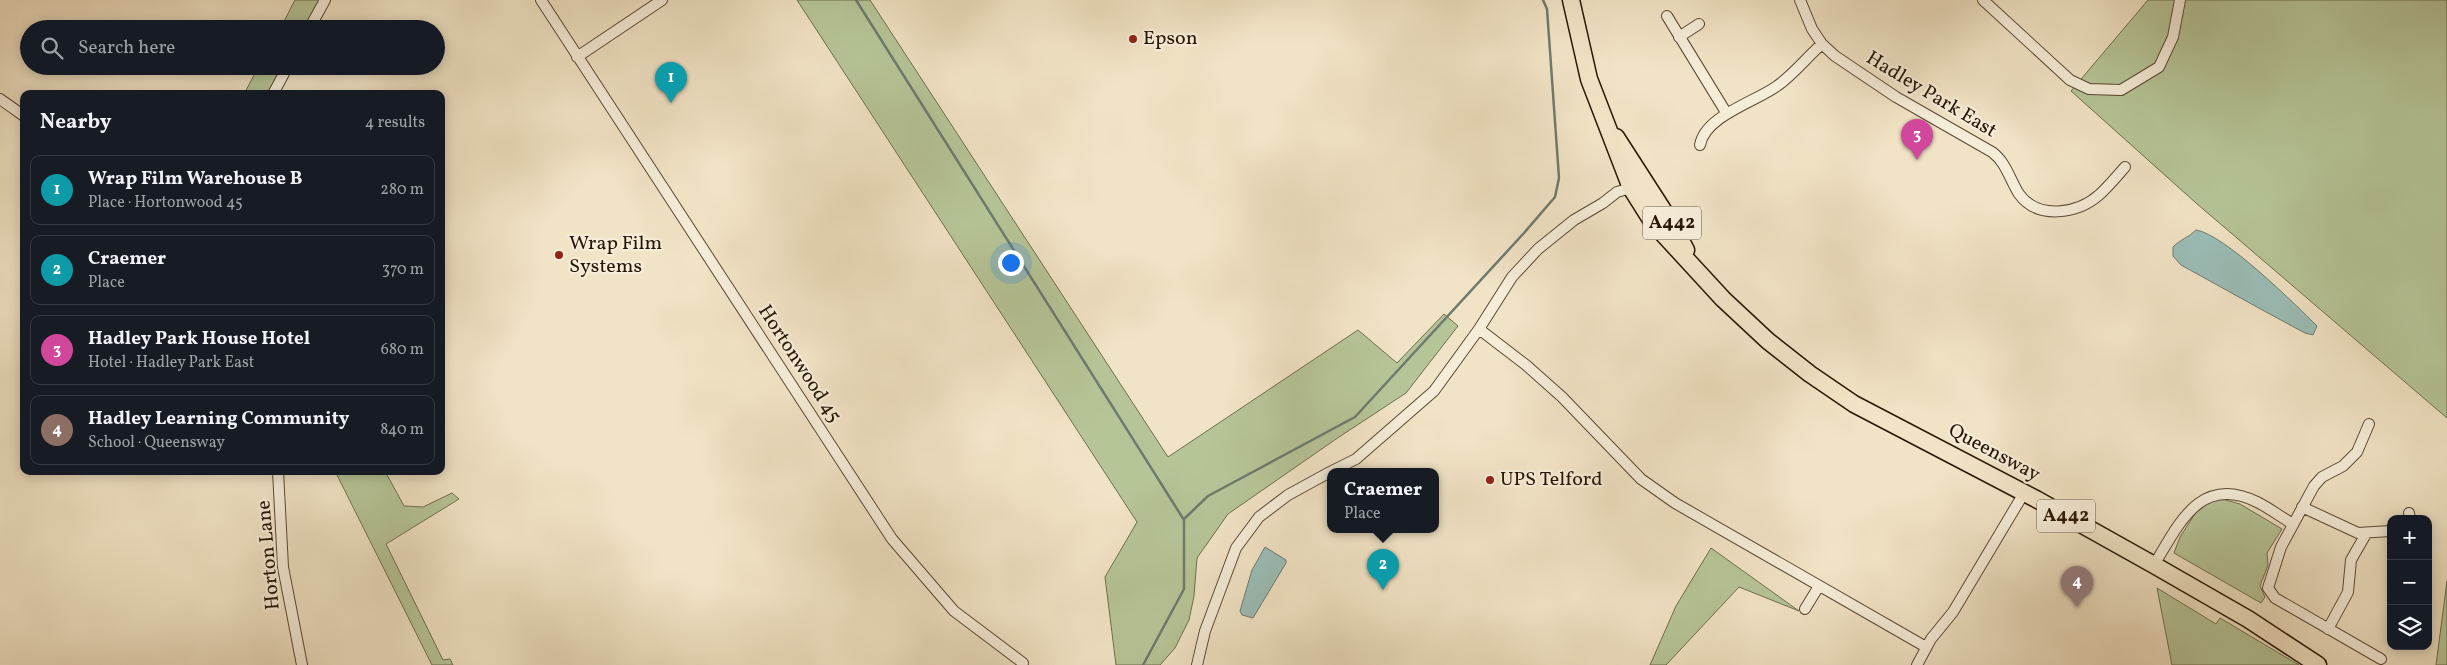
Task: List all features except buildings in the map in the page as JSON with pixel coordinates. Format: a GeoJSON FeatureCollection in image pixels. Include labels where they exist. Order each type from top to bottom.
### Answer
{"type":"FeatureCollection","features":[{"type":"Feature","properties":{"kind":"main road","name":"Queensway"},"geometry":{"type":"LineString","coordinates":[[1571,0],[1589,79],[1604,119],[1638,184],[1672,224],[1695,267],[1724,299],[1768,340],[1833,391],[2154,565],[2248,619],[2318,665]]}},
{"type":"Feature","properties":{"kind":"street"},"geometry":{"type":"LineString","coordinates":[[314,20],[325,0]]}},
{"type":"Feature","properties":{"kind":"street","name":"Hortonwood 45"},"geometry":{"type":"LineString","coordinates":[[541,0],[892,539],[954,611],[1023,663]]}},
{"type":"Feature","properties":{"kind":"street"},"geometry":{"type":"LineString","coordinates":[[577,57],[662,0]]}},
{"type":"Feature","properties":{"kind":"street","name":"Hadley Park East"},"geometry":{"type":"LineString","coordinates":[[1800,0],[1812,29],[1822,44],[1851,68],[1896,97],[1997,156],[2021,196],[2039,208],[2055,212],[2079,208],[2100,195],[2125,167]]}},
{"type":"Feature","properties":{"kind":"street"},"geometry":{"type":"LineString","coordinates":[[1982,0],[2070,80],[2089,89],[2121,90],[2158,67],[2173,37],[2180,0]]}},
{"type":"Feature","properties":{"kind":"street"},"geometry":{"type":"LineString","coordinates":[[1667,16],[1727,114]]}},
{"type":"Feature","properties":{"kind":"street"},"geometry":{"type":"LineString","coordinates":[[1679,37],[1699,24]]}},
{"type":"Feature","properties":{"kind":"street"},"geometry":{"type":"LineString","coordinates":[[1700,145],[1704,131],[1727,114],[1779,85],[1822,44]]}},
{"type":"Feature","properties":{"kind":"street"},"geometry":{"type":"LineString","coordinates":[[275,90],[283,75]]}},
{"type":"Feature","properties":{"kind":"street"},"geometry":{"type":"LineString","coordinates":[[0,99],[20,113]]}},
{"type":"Feature","properties":{"kind":"street"},"geometry":{"type":"LineString","coordinates":[[1339,468],[1356,459],[1434,391],[1479,329],[1512,277],[1538,249],[1574,220],[1603,203],[1621,199],[1638,184]]}},
{"type":"Feature","properties":{"kind":"street"},"geometry":{"type":"LineString","coordinates":[[1479,329],[1526,365],[1562,397],[1641,479],[1676,503],[1926,647]]}},
{"type":"Feature","properties":{"kind":"street"},"geometry":{"type":"LineString","coordinates":[[2369,424],[2357,452],[2343,466],[2317,481],[2278,554],[2268,588],[2276,598],[2381,659]]}},
{"type":"Feature","properties":{"kind":"street"},"geometry":{"type":"LineString","coordinates":[[1198,665],[1198,657],[1205,631],[1236,548],[1259,517],[1288,495],[1327,474]]}},
{"type":"Feature","properties":{"kind":"street","name":"Horton Lane"},"geometry":{"type":"LineString","coordinates":[[278,475],[283,567],[302,665]]}},
{"type":"Feature","properties":{"kind":"street"},"geometry":{"type":"LineString","coordinates":[[1917,665],[1926,647],[1953,612],[2024,493]]}},
{"type":"Feature","properties":{"kind":"street"},"geometry":{"type":"LineString","coordinates":[[2154,565],[2182,520],[2192,508],[2207,496],[2230,493],[2242,496],[2293,524]]}},
{"type":"Feature","properties":{"kind":"street"},"geometry":{"type":"LineString","coordinates":[[2302,507],[2347,530],[2366,534],[2387,531]]}},
{"type":"Feature","properties":{"kind":"street"},"geometry":{"type":"LineString","coordinates":[[2328,629],[2348,592],[2351,560],[2366,534]]}},
{"type":"Feature","properties":{"kind":"street"},"geometry":{"type":"LineString","coordinates":[[1805,609],[1819,586]]}},
{"type":"Feature","properties":{"kind":"green space"},"geometry":{"type":"Polygon","coordinates":[[[295,0],[321,0],[310,20],[285,20],[295,0]]]}},
{"type":"Feature","properties":{"kind":"green space"},"geometry":{"type":"Polygon","coordinates":[[[797,0],[870,0],[1168,457],[1358,330],[1397,363],[1444,314],[1458,326],[1406,393],[1228,514],[1197,558],[1194,596],[1189,620],[1175,648],[1160,665],[1116,665],[1105,577],[1137,522],[797,0]]]}},
{"type":"Feature","properties":{"kind":"green space"},"geometry":{"type":"Polygon","coordinates":[[[2148,0],[2447,0],[2447,418],[2196,203],[2071,91],[2148,0]]]}},
{"type":"Feature","properties":{"kind":"green space"},"geometry":{"type":"Polygon","coordinates":[[[254,75],[279,75],[270,90],[246,90],[254,75]]]}},
{"type":"Feature","properties":{"kind":"green space"},"geometry":{"type":"Polygon","coordinates":[[[337,475],[387,475],[404,506],[423,507],[452,493],[459,499],[386,544],[443,660],[450,659],[453,665],[432,665],[337,475]]]}},
{"type":"Feature","properties":{"kind":"green space"},"geometry":{"type":"Polygon","coordinates":[[[2219,498],[2240,504],[2282,529],[2267,553],[2268,565],[2260,586],[2265,597],[2261,603],[2174,553],[2180,537],[2200,506],[2219,498]]]}},
{"type":"Feature","properties":{"kind":"green space"},"geometry":{"type":"Polygon","coordinates":[[[1711,548],[1799,611],[1739,587],[1666,665],[1650,665],[1676,606],[1711,548]]]}},
{"type":"Feature","properties":{"kind":"green space"},"geometry":{"type":"Polygon","coordinates":[[[2447,581],[2447,665],[2436,665],[2447,581]]]}},
{"type":"Feature","properties":{"kind":"green space"},"geometry":{"type":"Polygon","coordinates":[[[2157,588],[2216,624],[2220,618],[2299,665],[2172,665],[2157,588]]]}},
{"type":"Feature","properties":{"kind":"water"},"geometry":{"type":"Polygon","coordinates":[[[2196,230],[2208,234],[2224,244],[2259,271],[2317,326],[2313,335],[2305,333],[2181,265],[2173,256],[2173,247],[2196,230]]]}},
{"type":"Feature","properties":{"kind":"water"},"geometry":{"type":"Polygon","coordinates":[[[1265,547],[1286,560],[1286,563],[1253,618],[1242,615],[1240,611],[1252,570],[1265,547]]]}},
{"type":"Feature","properties":{"kind":"waterway"},"geometry":{"type":"LineString","coordinates":[[856,0],[1184,520],[1184,589],[1143,665]]}},
{"type":"Feature","properties":{"kind":"waterway"},"geometry":{"type":"LineString","coordinates":[[1184,519],[1208,496],[1355,417],[1555,197],[1559,178],[1547,9],[1543,0]]}},
{"type":"Feature","properties":{"kind":"place","name":"Epson"},"geometry":{"type":"Point","coordinates":[1133,39]}},
{"type":"Feature","properties":{"kind":"place","name":"Wrap Film Warehouse B"},"geometry":{"type":"Point","coordinates":[671,103]}},
{"type":"Feature","properties":{"kind":"place","name":"Hadley Park House Hotel"},"geometry":{"type":"Point","coordinates":[1917,160]}},
{"type":"Feature","properties":{"kind":"place","name":"Wrap Film Systems"},"geometry":{"type":"Point","coordinates":[559,255]}},
{"type":"Feature","properties":{"kind":"place","name":"UPS Telford"},"geometry":{"type":"Point","coordinates":[1490,480]}},
{"type":"Feature","properties":{"kind":"place","name":"Craemer"},"geometry":{"type":"Point","coordinates":[1383,590]}},
{"type":"Feature","properties":{"kind":"place","name":"Hadley Learning Community"},"geometry":{"type":"Point","coordinates":[2077,607]}}]}
